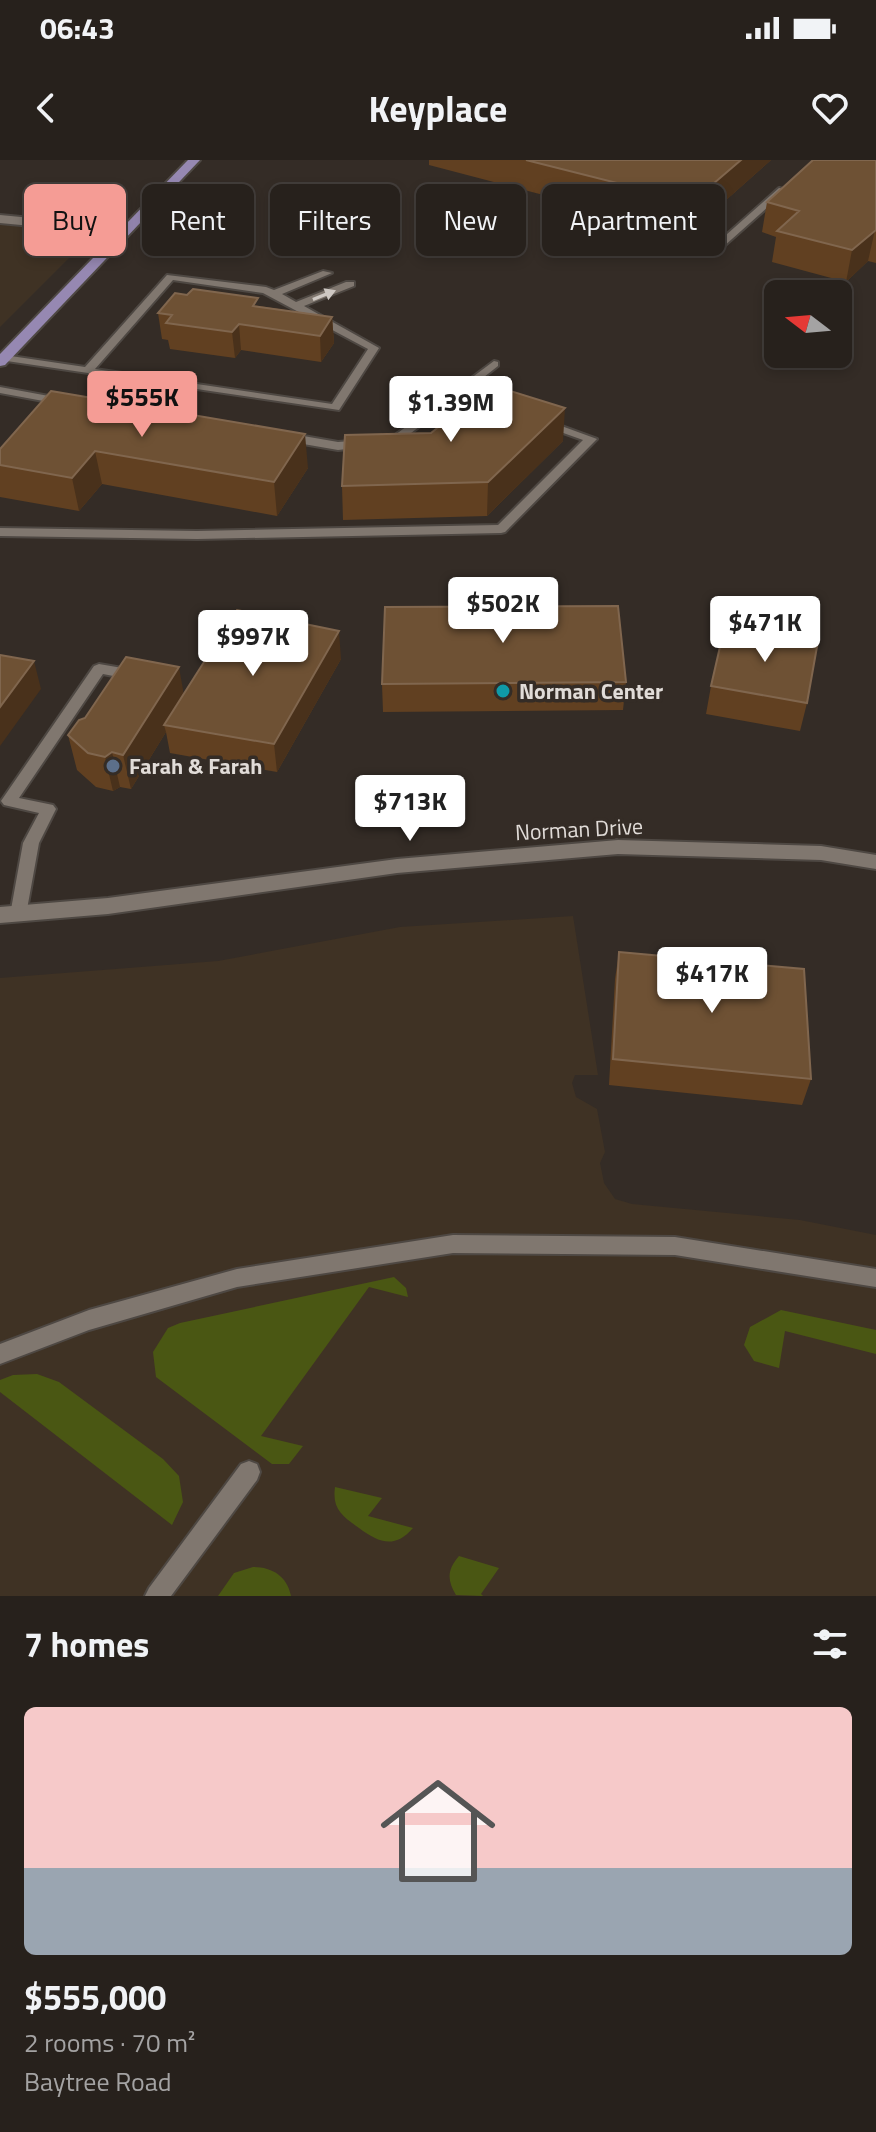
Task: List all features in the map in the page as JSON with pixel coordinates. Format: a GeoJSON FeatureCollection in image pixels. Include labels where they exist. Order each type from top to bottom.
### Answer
{"type":"FeatureCollection","features":[{"type":"Feature","properties":{"kind":"main road"},"geometry":{"type":"LineString","coordinates":[[126,231],[194,160]]}},
{"type":"Feature","properties":{"kind":"main road"},"geometry":{"type":"LineString","coordinates":[[2,360],[102,256]]}},
{"type":"Feature","properties":{"kind":"street"},"geometry":{"type":"LineString","coordinates":[[0,219],[24,221]]}},
{"type":"Feature","properties":{"kind":"street","name":"Norman Drive"},"geometry":{"type":"LineString","coordinates":[[9,915],[108,906],[397,866],[618,847],[821,853],[876,862]]}},
{"type":"Feature","properties":{"kind":"lane"},"geometry":{"type":"LineString","coordinates":[[725,241],[793,181]]}},
{"type":"Feature","properties":{"kind":"lane"},"geometry":{"type":"LineString","coordinates":[[274,294],[327,273]]}},
{"type":"Feature","properties":{"kind":"lane"},"geometry":{"type":"LineString","coordinates":[[2,360],[335,408],[374,348],[274,294],[171,277],[87,371]]}},
{"type":"Feature","properties":{"kind":"lane"},"geometry":{"type":"LineString","coordinates":[[298,305],[350,284]]}},
{"type":"Feature","properties":{"kind":"lane"},"geometry":{"type":"LineString","coordinates":[[277,436],[338,446],[394,441],[494,364]]}},
{"type":"Feature","properties":{"kind":"lane"},"geometry":{"type":"LineString","coordinates":[[0,390],[80,404]]}},
{"type":"Feature","properties":{"kind":"lane"},"geometry":{"type":"LineString","coordinates":[[456,393],[501,408]]}},
{"type":"Feature","properties":{"kind":"lane"},"geometry":{"type":"LineString","coordinates":[[56,412],[65,402]]}},
{"type":"Feature","properties":{"kind":"lane"},"geometry":{"type":"LineString","coordinates":[[0,532],[197,535],[501,529],[591,439],[531,419]]}},
{"type":"Feature","properties":{"kind":"lane"},"geometry":{"type":"LineString","coordinates":[[9,915],[31,843],[48,809],[9,801],[99,669],[154,678]]}},
{"type":"Feature","properties":{"kind":"lane"},"geometry":{"type":"LineString","coordinates":[[0,1354],[89,1320],[237,1278],[453,1244],[675,1246],[876,1278]]}},
{"type":"Feature","properties":{"kind":"lane"},"geometry":{"type":"LineString","coordinates":[[157,1596],[249,1472]]}},
{"type":"Feature","properties":{"kind":"shaded area"},"geometry":{"type":"Polygon","coordinates":[[[0,224],[24,227],[24,256],[71,256],[0,327],[0,224]]]}},
{"type":"Feature","properties":{"kind":"shaded area"},"geometry":{"type":"Polygon","coordinates":[[[573,916],[598,1075],[575,1075],[572,1083],[576,1097],[597,1109],[605,1152],[600,1163],[604,1183],[615,1199],[632,1204],[800,1220],[876,1235],[876,1596],[0,1596],[0,978],[218,961],[400,927],[573,916]]]}},
{"type":"Feature","properties":{"kind":"green space"},"geometry":{"type":"Polygon","coordinates":[[[394,1277],[406,1288],[408,1297],[369,1287],[261,1436],[303,1446],[289,1464],[272,1464],[156,1377],[153,1352],[168,1328],[394,1277]]]}},
{"type":"Feature","properties":{"kind":"green space"},"geometry":{"type":"Polygon","coordinates":[[[781,1310],[876,1330],[876,1354],[785,1331],[779,1368],[754,1361],[744,1345],[750,1327],[781,1310]]]}},
{"type":"Feature","properties":{"kind":"green space"},"geometry":{"type":"Polygon","coordinates":[[[37,1374],[59,1382],[163,1459],[179,1476],[183,1502],[172,1525],[0,1392],[0,1380],[13,1375],[37,1374]]]}},
{"type":"Feature","properties":{"kind":"green space"},"geometry":{"type":"Polygon","coordinates":[[[335,1487],[382,1498],[368,1516],[413,1528],[393,1541],[373,1537],[340,1511],[335,1501],[335,1487]]]}},
{"type":"Feature","properties":{"kind":"green space"},"geometry":{"type":"Polygon","coordinates":[[[459,1556],[499,1568],[481,1594],[483,1596],[456,1595],[450,1575],[459,1556]]]}},
{"type":"Feature","properties":{"kind":"green space"},"geometry":{"type":"Polygon","coordinates":[[[253,1567],[278,1574],[291,1596],[218,1596],[234,1573],[253,1567]]]}},
{"type":"Feature","properties":{"kind":"building"},"geometry":{"type":"Polygon","coordinates":[[[526,160],[741,160],[713,184],[621,184],[526,160]]]}},
{"type":"Feature","properties":{"kind":"building"},"geometry":{"type":"Polygon","coordinates":[[[813,160],[876,160],[876,230],[852,250],[777,231],[799,211],[767,202],[813,160]]]}},
{"type":"Feature","properties":{"kind":"building"},"geometry":{"type":"Polygon","coordinates":[[[193,289],[258,298],[253,306],[332,317],[320,336],[239,324],[232,332],[166,323],[172,315],[158,313],[175,293],[187,295],[193,289]]]}},
{"type":"Feature","properties":{"kind":"building"},"geometry":{"type":"Polygon","coordinates":[[[491,385],[565,408],[488,482],[342,486],[345,435],[431,433],[491,385]]]}},
{"type":"Feature","properties":{"kind":"building"},"geometry":{"type":"Polygon","coordinates":[[[51,391],[305,434],[274,482],[95,451],[72,478],[0,465],[0,449],[51,391]]]}},
{"type":"Feature","properties":{"kind":"building","name":"Norman Center"},"geometry":{"type":"Polygon","coordinates":[[[618,606],[626,682],[382,684],[385,607],[618,606]]]}},
{"type":"Feature","properties":{"kind":"building"},"geometry":{"type":"Polygon","coordinates":[[[237,610],[339,631],[274,744],[164,725],[237,610]]]}},
{"type":"Feature","properties":{"kind":"building"},"geometry":{"type":"Polygon","coordinates":[[[725,625],[818,641],[807,703],[711,686],[725,625]]]}},
{"type":"Feature","properties":{"kind":"building"},"geometry":{"type":"Polygon","coordinates":[[[0,655],[34,661],[0,707],[0,655]]]}},
{"type":"Feature","properties":{"kind":"building"},"geometry":{"type":"Polygon","coordinates":[[[126,657],[179,667],[123,755],[112,752],[105,757],[88,753],[68,735],[79,720],[85,718],[126,657]]]}},
{"type":"Feature","properties":{"kind":"building"},"geometry":{"type":"Polygon","coordinates":[[[619,952],[804,969],[811,1079],[613,1059],[619,952]]]}},
{"type":"Feature","properties":{"kind":"place","name":"Norman Center"},"geometry":{"type":"Point","coordinates":[503,691]}},
{"type":"Feature","properties":{"kind":"place","name":"Farah & Farah"},"geometry":{"type":"Point","coordinates":[113,766]}}]}
